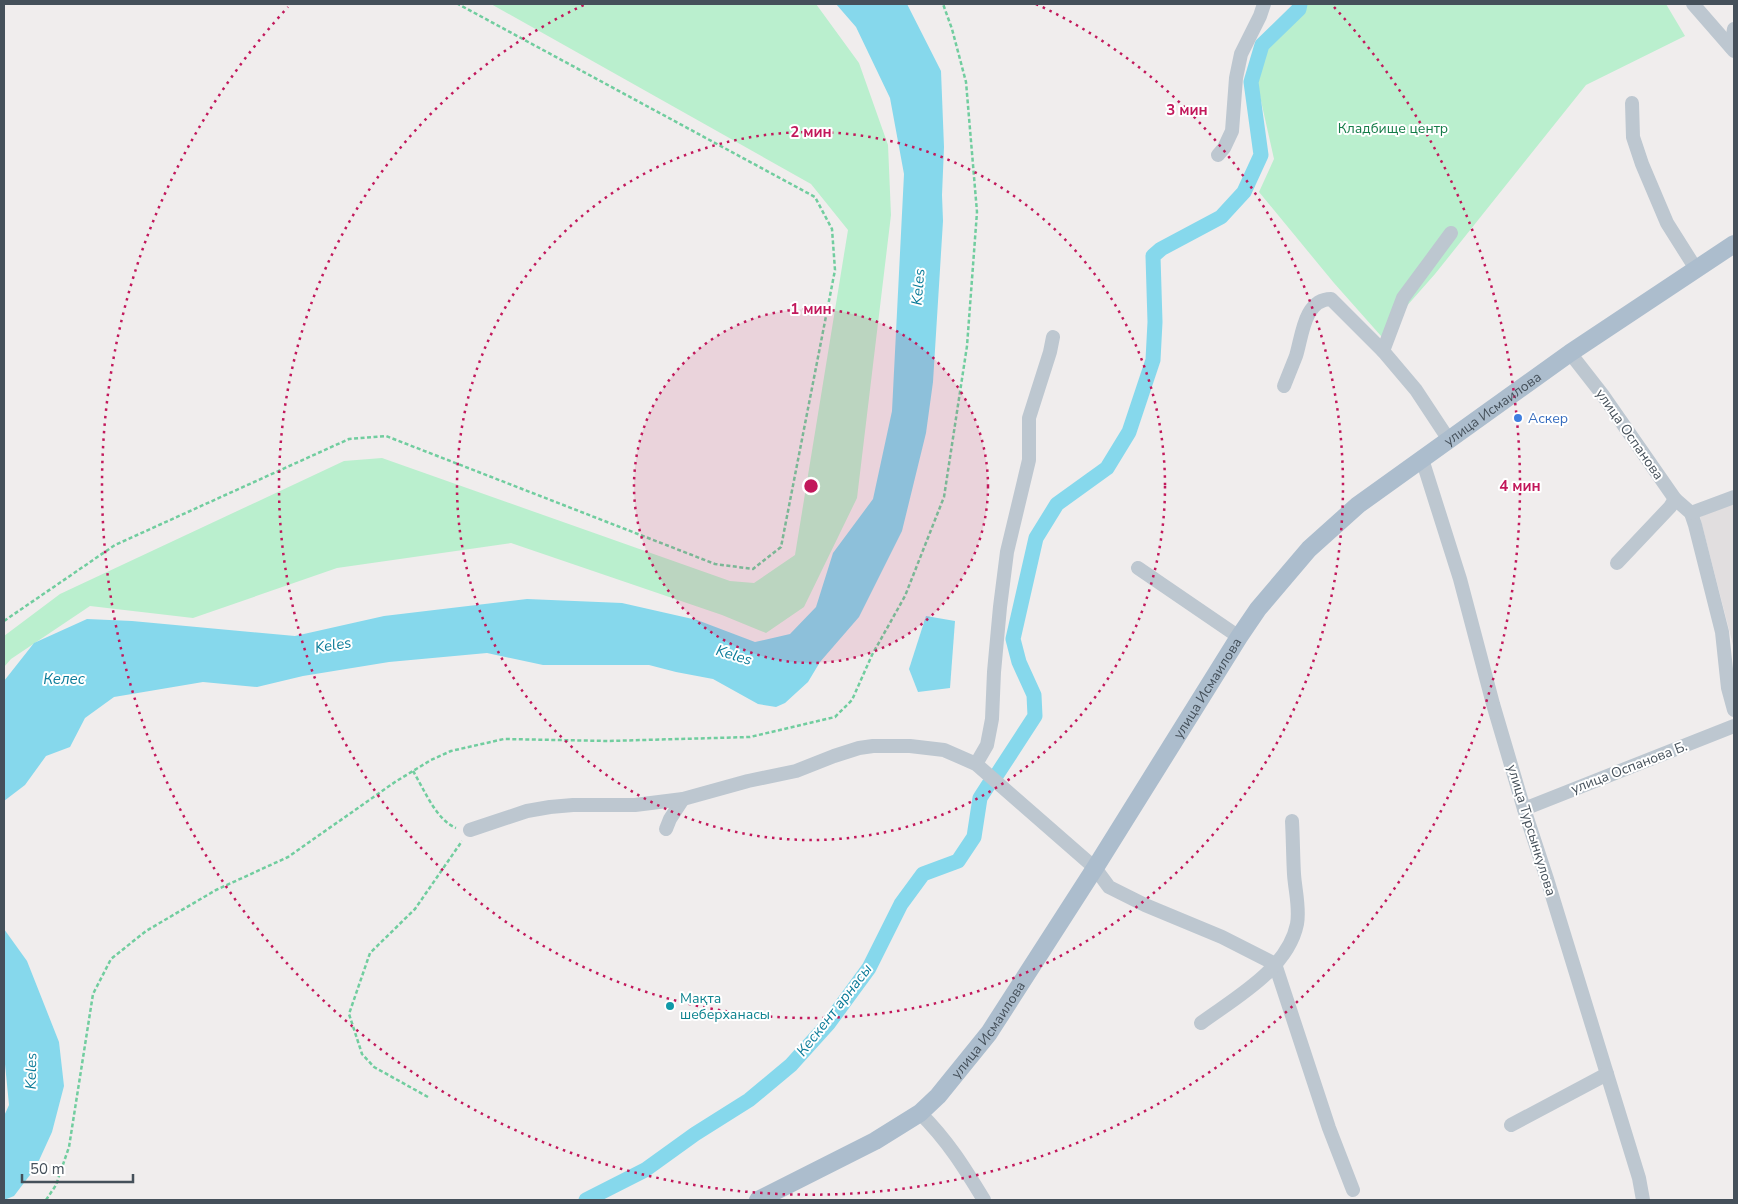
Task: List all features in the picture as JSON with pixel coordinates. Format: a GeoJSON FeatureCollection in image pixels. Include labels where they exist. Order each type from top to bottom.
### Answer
{"type":"FeatureCollection","features":[{"type":"Feature","properties":{"kind":"main road","name":"улица Исмаилова"},"geometry":{"type":"LineString","coordinates":[[758,1200],[780,1195],[875,1141],[920,1113],[938,1096],[990,1033],[1238,637],[1258,609],[1309,549],[1358,505],[1422,459],[1570,353],[1734,244]]}},
{"type":"Feature","properties":{"kind":"street"},"geometry":{"type":"LineString","coordinates":[[1218,155],[1224,148],[1232,131],[1236,78],[1241,54],[1257,23],[1264,4]]}},
{"type":"Feature","properties":{"kind":"street"},"geometry":{"type":"LineString","coordinates":[[1693,4],[1733,49]]}},
{"type":"Feature","properties":{"kind":"street"},"geometry":{"type":"LineString","coordinates":[[1733,49],[1734,29]]}},
{"type":"Feature","properties":{"kind":"street"},"geometry":{"type":"LineString","coordinates":[[1632,103],[1633,137],[1642,164],[1667,223],[1696,269]]}},
{"type":"Feature","properties":{"kind":"street"},"geometry":{"type":"LineString","coordinates":[[1385,347],[1403,298],[1451,233]]}},
{"type":"Feature","properties":{"kind":"street"},"geometry":{"type":"LineString","coordinates":[[1284,386],[1297,354],[1300,336],[1308,315],[1314,306],[1324,299],[1331,299],[1385,347],[1449,440]]}},
{"type":"Feature","properties":{"kind":"street"},"geometry":{"type":"LineString","coordinates":[[976,764],[987,745],[992,719],[1000,608],[1008,552],[1029,460],[1029,418],[1050,352],[1053,336]]}},
{"type":"Feature","properties":{"kind":"street","name":"улица Оспанова"},"geometry":{"type":"LineString","coordinates":[[1570,353],[1608,402],[1675,499],[1691,513]]}},
{"type":"Feature","properties":{"kind":"street","name":"улица Турсынкулова"},"geometry":{"type":"LineString","coordinates":[[1422,459],[1460,579],[1493,704],[1524,809],[1639,1178],[1643,1200]]}},
{"type":"Feature","properties":{"kind":"street"},"geometry":{"type":"LineString","coordinates":[[1734,497],[1691,513],[1722,632],[1728,688],[1734,710]]}},
{"type":"Feature","properties":{"kind":"street"},"geometry":{"type":"LineString","coordinates":[[1617,563],[1670,507],[1675,499]]}},
{"type":"Feature","properties":{"kind":"street"},"geometry":{"type":"LineString","coordinates":[[1138,568],[1238,637]]}},
{"type":"Feature","properties":{"kind":"street","name":"улица Оспанова Б."},"geometry":{"type":"LineString","coordinates":[[1524,809],[1734,726]]}},
{"type":"Feature","properties":{"kind":"street"},"geometry":{"type":"LineString","coordinates":[[470,830],[527,811],[573,806],[635,805],[683,799],[748,781],[796,771],[834,756],[873,746],[910,746],[944,750],[976,764],[1095,868],[1109,887],[1145,905],[1222,937],[1275,964],[1329,1128],[1353,1190]]}},
{"type":"Feature","properties":{"kind":"street"},"geometry":{"type":"LineString","coordinates":[[666,829],[683,799]]}},
{"type":"Feature","properties":{"kind":"street"},"geometry":{"type":"LineString","coordinates":[[1201,1023],[1262,978],[1286,950],[1292,937],[1297,923],[1292,821]]}},
{"type":"Feature","properties":{"kind":"street"},"geometry":{"type":"LineString","coordinates":[[1512,1125],[1607,1074]]}},
{"type":"Feature","properties":{"kind":"street"},"geometry":{"type":"LineString","coordinates":[[920,1113],[940,1133],[958,1156],[984,1200]]}},
{"type":"Feature","properties":{"kind":"path"},"geometry":{"type":"LineString","coordinates":[[4,622],[116,545],[349,439],[386,436],[715,564],[753,569],[781,547],[835,270],[832,229],[816,197],[458,4]]}},
{"type":"Feature","properties":{"kind":"path"},"geometry":{"type":"LineString","coordinates":[[46,1200],[56,1185],[69,1147],[93,994],[111,959],[146,931],[216,890],[288,857],[413,770],[451,751],[504,739],[608,741],[750,737],[835,717],[852,700],[872,654],[905,596],[944,497],[968,346],[977,212],[966,82],[952,28],[942,4]]}},
{"type":"Feature","properties":{"kind":"path"},"geometry":{"type":"LineString","coordinates":[[413,770],[441,817],[449,825],[470,830],[415,909],[370,953],[349,1014],[362,1054],[374,1067],[428,1097]]}},
{"type":"Feature","properties":{"kind":"shaded area"},"geometry":{"type":"Polygon","coordinates":[[[1734,502],[1734,649],[1700,517],[1734,502]]]}},
{"type":"Feature","properties":{"kind":"green space"},"geometry":{"type":"Polygon","coordinates":[[[491,4],[816,4],[859,63],[888,145],[891,215],[857,498],[804,607],[766,633],[722,615],[511,543],[337,568],[193,618],[90,606],[11,659],[4,667],[4,636],[60,594],[344,461],[382,458],[730,581],[754,583],[795,555],[848,230],[811,184],[491,4]]]}},
{"type":"Feature","properties":{"kind":"green space","name":"Кладбище центр"},"geometry":{"type":"Polygon","coordinates":[[[1305,4],[1666,4],[1685,36],[1586,85],[1435,274],[1405,308],[1389,345],[1334,283],[1259,192],[1274,159],[1257,83],[1267,46],[1305,4]]]}},
{"type":"Feature","properties":{"kind":"water","name":"Келес"},"geometry":{"type":"Polygon","coordinates":[[[836,4],[907,4],[941,71],[944,147],[943,221],[933,382],[926,433],[902,531],[859,617],[820,662],[808,682],[785,703],[776,707],[758,704],[713,679],[649,665],[543,665],[487,653],[389,662],[303,676],[257,687],[203,682],[114,697],[85,718],[70,747],[46,756],[25,785],[4,801],[4,681],[34,643],[87,619],[132,621],[295,636],[384,616],[527,599],[622,603],[697,620],[755,642],[790,634],[816,607],[833,553],[873,499],[892,411],[904,174],[890,98],[856,27],[836,4]]]}},
{"type":"Feature","properties":{"kind":"water"},"geometry":{"type":"Polygon","coordinates":[[[926,616],[955,621],[950,688],[918,692],[909,669],[926,616]]]}},
{"type":"Feature","properties":{"kind":"water","name":"Keles"},"geometry":{"type":"Polygon","coordinates":[[[4,929],[27,961],[59,1042],[64,1086],[52,1132],[36,1167],[14,1196],[4,1200],[4,1116],[9,1105],[4,1054],[4,929]]]}},
{"type":"Feature","properties":{"kind":"waterway","name":"Кескент арнасы"},"geometry":{"type":"LineString","coordinates":[[996,776],[1035,716],[1034,695],[1019,662],[1013,639],[1036,538],[1057,504],[1107,468],[1129,432],[1153,360],[1155,322],[1153,256],[1161,249],[1221,217],[1244,192],[1261,155],[1251,82],[1262,45],[1299,9],[1300,4]]}},
{"type":"Feature","properties":{"kind":"waterway","name":"Кескент арнасы"},"geometry":{"type":"LineString","coordinates":[[586,1200],[645,1170],[695,1134],[749,1100],[791,1065],[828,1024],[869,968],[901,904],[923,874],[958,861],[974,837],[980,798],[989,784]]}},
{"type":"Feature","properties":{"kind":"place","name":"Аскер"},"geometry":{"type":"Point","coordinates":[1518,418]}},
{"type":"Feature","properties":{"kind":"place","name":"Мақта шеберханасы"},"geometry":{"type":"Point","coordinates":[670,1006]}}]}
